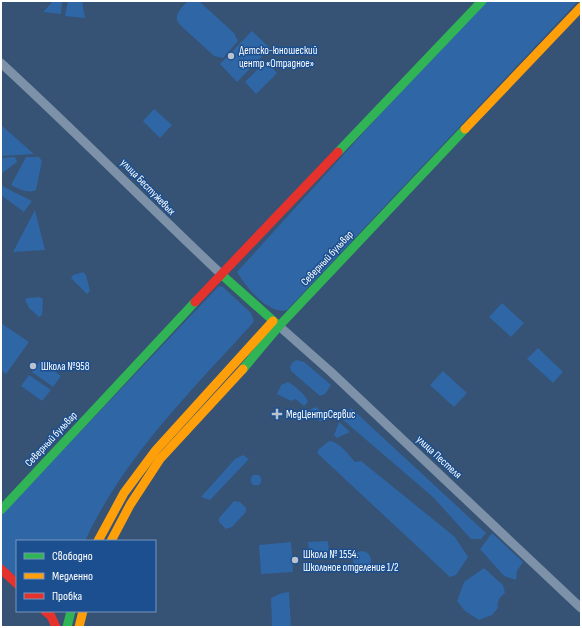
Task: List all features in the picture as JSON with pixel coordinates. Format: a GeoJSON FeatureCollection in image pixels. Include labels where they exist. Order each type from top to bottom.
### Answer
{"type":"FeatureCollection","features":[{"type":"Feature","properties":{"kind":"main road","name":"Северный бульвар"},"geometry":{"type":"LineString","coordinates":[[1,510],[482,1]]}},
{"type":"Feature","properties":{"kind":"main road","name":"Северный бульвар"},"geometry":{"type":"LineString","coordinates":[[99,540],[124,493],[156,450],[581,7]]}},
{"type":"Feature","properties":{"kind":"main road","name":"улица Бестужевых"},"geometry":{"type":"LineString","coordinates":[[222,275],[276,324]]}},
{"type":"Feature","properties":{"kind":"main road","name":"Северный бульвар"},"geometry":{"type":"LineString","coordinates":[[112,540],[130,505],[160,459],[227,387],[276,324]]}},
{"type":"Feature","properties":{"kind":"main road"},"geometry":{"type":"LineString","coordinates":[[1,569],[16,583]]}},
{"type":"Feature","properties":{"kind":"main road"},"geometry":{"type":"LineString","coordinates":[[46,612],[51,616],[56,627]]}},
{"type":"Feature","properties":{"kind":"main road"},"geometry":{"type":"LineString","coordinates":[[67,627],[71,612]]}},
{"type":"Feature","properties":{"kind":"main road"},"geometry":{"type":"LineString","coordinates":[[79,627],[83,612]]}},
{"type":"Feature","properties":{"kind":"street","name":"улица Бестужевых"},"geometry":{"type":"LineString","coordinates":[[1,63],[112,167],[170,227],[222,275]]}},
{"type":"Feature","properties":{"kind":"street","name":"улица Пестеля"},"geometry":{"type":"LineString","coordinates":[[276,324],[331,372],[581,608]]}},
{"type":"Feature","properties":{"kind":"shaded area"},"geometry":{"type":"Polygon","coordinates":[[[53,1],[62,1],[61,14],[43,12],[53,1]]]}},
{"type":"Feature","properties":{"kind":"shaded area"},"geometry":{"type":"Polygon","coordinates":[[[68,1],[82,1],[85,18],[65,16],[68,1]]]}},
{"type":"Feature","properties":{"kind":"shaded area"},"geometry":{"type":"Polygon","coordinates":[[[188,1],[200,2],[234,33],[238,41],[223,58],[214,56],[177,21],[177,15],[180,9],[188,1]]]}},
{"type":"Feature","properties":{"kind":"shaded area"},"geometry":{"type":"Polygon","coordinates":[[[486,1],[578,1],[287,310],[280,311],[265,304],[252,292],[237,272],[433,56],[486,1]]]}},
{"type":"Feature","properties":{"kind":"shaded area"},"geometry":{"type":"Polygon","coordinates":[[[252,31],[270,48],[237,82],[220,64],[252,31]]]}},
{"type":"Feature","properties":{"kind":"shaded area"},"geometry":{"type":"Polygon","coordinates":[[[266,61],[277,73],[256,94],[245,82],[266,61]]]}},
{"type":"Feature","properties":{"kind":"shaded area"},"geometry":{"type":"Polygon","coordinates":[[[154,109],[172,125],[160,138],[143,121],[154,109]]]}},
{"type":"Feature","properties":{"kind":"shaded area"},"geometry":{"type":"Polygon","coordinates":[[[1,125],[34,154],[1,156],[1,125]]]}},
{"type":"Feature","properties":{"kind":"shaded area"},"geometry":{"type":"Polygon","coordinates":[[[15,157],[17,162],[1,174],[1,158],[15,157]]]}},
{"type":"Feature","properties":{"kind":"shaded area"},"geometry":{"type":"Polygon","coordinates":[[[26,157],[39,157],[42,161],[36,190],[33,191],[23,190],[11,185],[26,157]]]}},
{"type":"Feature","properties":{"kind":"shaded area"},"geometry":{"type":"Polygon","coordinates":[[[2,186],[32,201],[24,212],[1,195],[2,186]]]}},
{"type":"Feature","properties":{"kind":"shaded area"},"geometry":{"type":"Polygon","coordinates":[[[35,210],[45,250],[13,252],[35,210]]]}},
{"type":"Feature","properties":{"kind":"shaded area"},"geometry":{"type":"Polygon","coordinates":[[[83,272],[86,275],[90,291],[87,294],[71,278],[73,275],[83,272]]]}},
{"type":"Feature","properties":{"kind":"shaded area"},"geometry":{"type":"Polygon","coordinates":[[[219,286],[223,287],[251,313],[254,321],[252,324],[182,400],[139,453],[101,510],[86,540],[16,540],[16,578],[1,564],[1,515],[219,286]]]}},
{"type":"Feature","properties":{"kind":"shaded area"},"geometry":{"type":"Polygon","coordinates":[[[40,297],[43,299],[42,315],[39,317],[29,308],[25,300],[27,298],[40,297]]]}},
{"type":"Feature","properties":{"kind":"shaded area"},"geometry":{"type":"Polygon","coordinates":[[[502,303],[524,323],[511,337],[489,317],[502,303]]]}},
{"type":"Feature","properties":{"kind":"shaded area"},"geometry":{"type":"Polygon","coordinates":[[[1,323],[29,342],[6,374],[1,370],[1,323]]]}},
{"type":"Feature","properties":{"kind":"shaded area"},"geometry":{"type":"Polygon","coordinates":[[[538,348],[563,372],[553,383],[527,359],[538,348]]]}},
{"type":"Feature","properties":{"kind":"shaded area"},"geometry":{"type":"Polygon","coordinates":[[[296,360],[304,362],[331,385],[325,394],[320,396],[291,371],[290,367],[296,360]]]}},
{"type":"Feature","properties":{"kind":"shaded area"},"geometry":{"type":"Polygon","coordinates":[[[40,361],[61,376],[53,387],[32,372],[40,361]]]}},
{"type":"Feature","properties":{"kind":"shaded area"},"geometry":{"type":"Polygon","coordinates":[[[443,371],[467,393],[454,407],[430,385],[443,371]]]}},
{"type":"Feature","properties":{"kind":"shaded area"},"geometry":{"type":"Polygon","coordinates":[[[29,375],[51,390],[42,401],[21,386],[29,375]]]}},
{"type":"Feature","properties":{"kind":"shaded area"},"geometry":{"type":"Polygon","coordinates":[[[288,382],[297,388],[307,400],[308,402],[304,406],[295,399],[291,401],[277,394],[281,385],[288,382]]]}},
{"type":"Feature","properties":{"kind":"shaded area"},"geometry":{"type":"Polygon","coordinates":[[[316,407],[323,413],[324,418],[322,421],[319,421],[311,413],[311,409],[316,407]]]}},
{"type":"Feature","properties":{"kind":"shaded area"},"geometry":{"type":"Polygon","coordinates":[[[351,408],[486,533],[481,539],[471,539],[433,497],[342,419],[351,408]]]}},
{"type":"Feature","properties":{"kind":"shaded area"},"geometry":{"type":"Polygon","coordinates":[[[339,422],[350,432],[337,438],[334,435],[339,422]]]}},
{"type":"Feature","properties":{"kind":"shaded area"},"geometry":{"type":"Polygon","coordinates":[[[329,441],[340,446],[355,462],[361,461],[455,537],[468,557],[456,575],[450,577],[317,453],[319,449],[329,441]]]}},
{"type":"Feature","properties":{"kind":"shaded area"},"geometry":{"type":"Polygon","coordinates":[[[243,455],[249,459],[210,500],[201,497],[235,459],[243,455]]]}},
{"type":"Feature","properties":{"kind":"shaded area"},"geometry":{"type":"Polygon","coordinates":[[[256,474],[260,476],[262,480],[260,484],[256,486],[252,484],[250,480],[252,476],[256,474]]]}},
{"type":"Feature","properties":{"kind":"shaded area"},"geometry":{"type":"Polygon","coordinates":[[[234,501],[240,502],[246,508],[246,512],[232,527],[226,529],[219,522],[219,518],[234,501]]]}},
{"type":"Feature","properties":{"kind":"shaded area"},"geometry":{"type":"Polygon","coordinates":[[[492,533],[523,562],[517,571],[516,580],[504,576],[480,549],[492,533]]]}},
{"type":"Feature","properties":{"kind":"shaded area"},"geometry":{"type":"Polygon","coordinates":[[[328,541],[329,551],[309,552],[308,542],[328,541]]]}},
{"type":"Feature","properties":{"kind":"shaded area"},"geometry":{"type":"Polygon","coordinates":[[[291,542],[293,572],[261,574],[259,545],[291,542]]]}},
{"type":"Feature","properties":{"kind":"shaded area"},"geometry":{"type":"Polygon","coordinates":[[[362,551],[368,554],[371,560],[368,566],[362,569],[356,566],[353,560],[356,554],[362,551]]]}},
{"type":"Feature","properties":{"kind":"shaded area"},"geometry":{"type":"Polygon","coordinates":[[[484,568],[503,585],[505,593],[501,596],[498,603],[498,608],[492,615],[479,620],[465,611],[457,601],[464,582],[484,568]]]}},
{"type":"Feature","properties":{"kind":"shaded area"},"geometry":{"type":"Polygon","coordinates":[[[289,592],[291,627],[272,627],[271,598],[282,593],[289,592]]]}},
{"type":"Feature","properties":{"kind":"traffic: fast"},"geometry":{"type":"LineString","coordinates":[[338,152],[482,1]]}},
{"type":"Feature","properties":{"kind":"traffic: fast"},"geometry":{"type":"LineString","coordinates":[[243,369],[279,326],[465,129]]}},
{"type":"Feature","properties":{"kind":"traffic: fast"},"geometry":{"type":"LineString","coordinates":[[222,275],[278,325]]}},
{"type":"Feature","properties":{"kind":"traffic: fast"},"geometry":{"type":"LineString","coordinates":[[1,510],[195,302]]}},
{"type":"Feature","properties":{"kind":"traffic: fast"},"geometry":{"type":"LineString","coordinates":[[67,627],[71,612]]}},
{"type":"Feature","properties":{"kind":"traffic: slow"},"geometry":{"type":"LineString","coordinates":[[465,129],[581,7]]}},
{"type":"Feature","properties":{"kind":"traffic: slow"},"geometry":{"type":"LineString","coordinates":[[99,540],[124,493],[156,450],[273,321]]}},
{"type":"Feature","properties":{"kind":"traffic: slow"},"geometry":{"type":"LineString","coordinates":[[112,540],[130,505],[160,459],[243,369]]}},
{"type":"Feature","properties":{"kind":"traffic: slow"},"geometry":{"type":"LineString","coordinates":[[79,627],[83,612]]}},
{"type":"Feature","properties":{"kind":"traffic: jam"},"geometry":{"type":"LineString","coordinates":[[195,302],[338,152]]}},
{"type":"Feature","properties":{"kind":"traffic: jam"},"geometry":{"type":"LineString","coordinates":[[1,569],[16,583]]}},
{"type":"Feature","properties":{"kind":"traffic: jam"},"geometry":{"type":"LineString","coordinates":[[46,612],[51,616],[56,627]]}},
{"type":"Feature","properties":{"kind":"place","name":"Детско-юношеский центр «Отрадное»"},"geometry":{"type":"Point","coordinates":[231,56]}},
{"type":"Feature","properties":{"kind":"place","name":"Школа №958"},"geometry":{"type":"Point","coordinates":[33,366]}},
{"type":"Feature","properties":{"kind":"place","name":"МедЦентрСервис"},"geometry":{"type":"Point","coordinates":[277,414]}},
{"type":"Feature","properties":{"kind":"place","name":"Школа № 1554. Школьное отделение 1/2"},"geometry":{"type":"Point","coordinates":[295,560]}}]}
